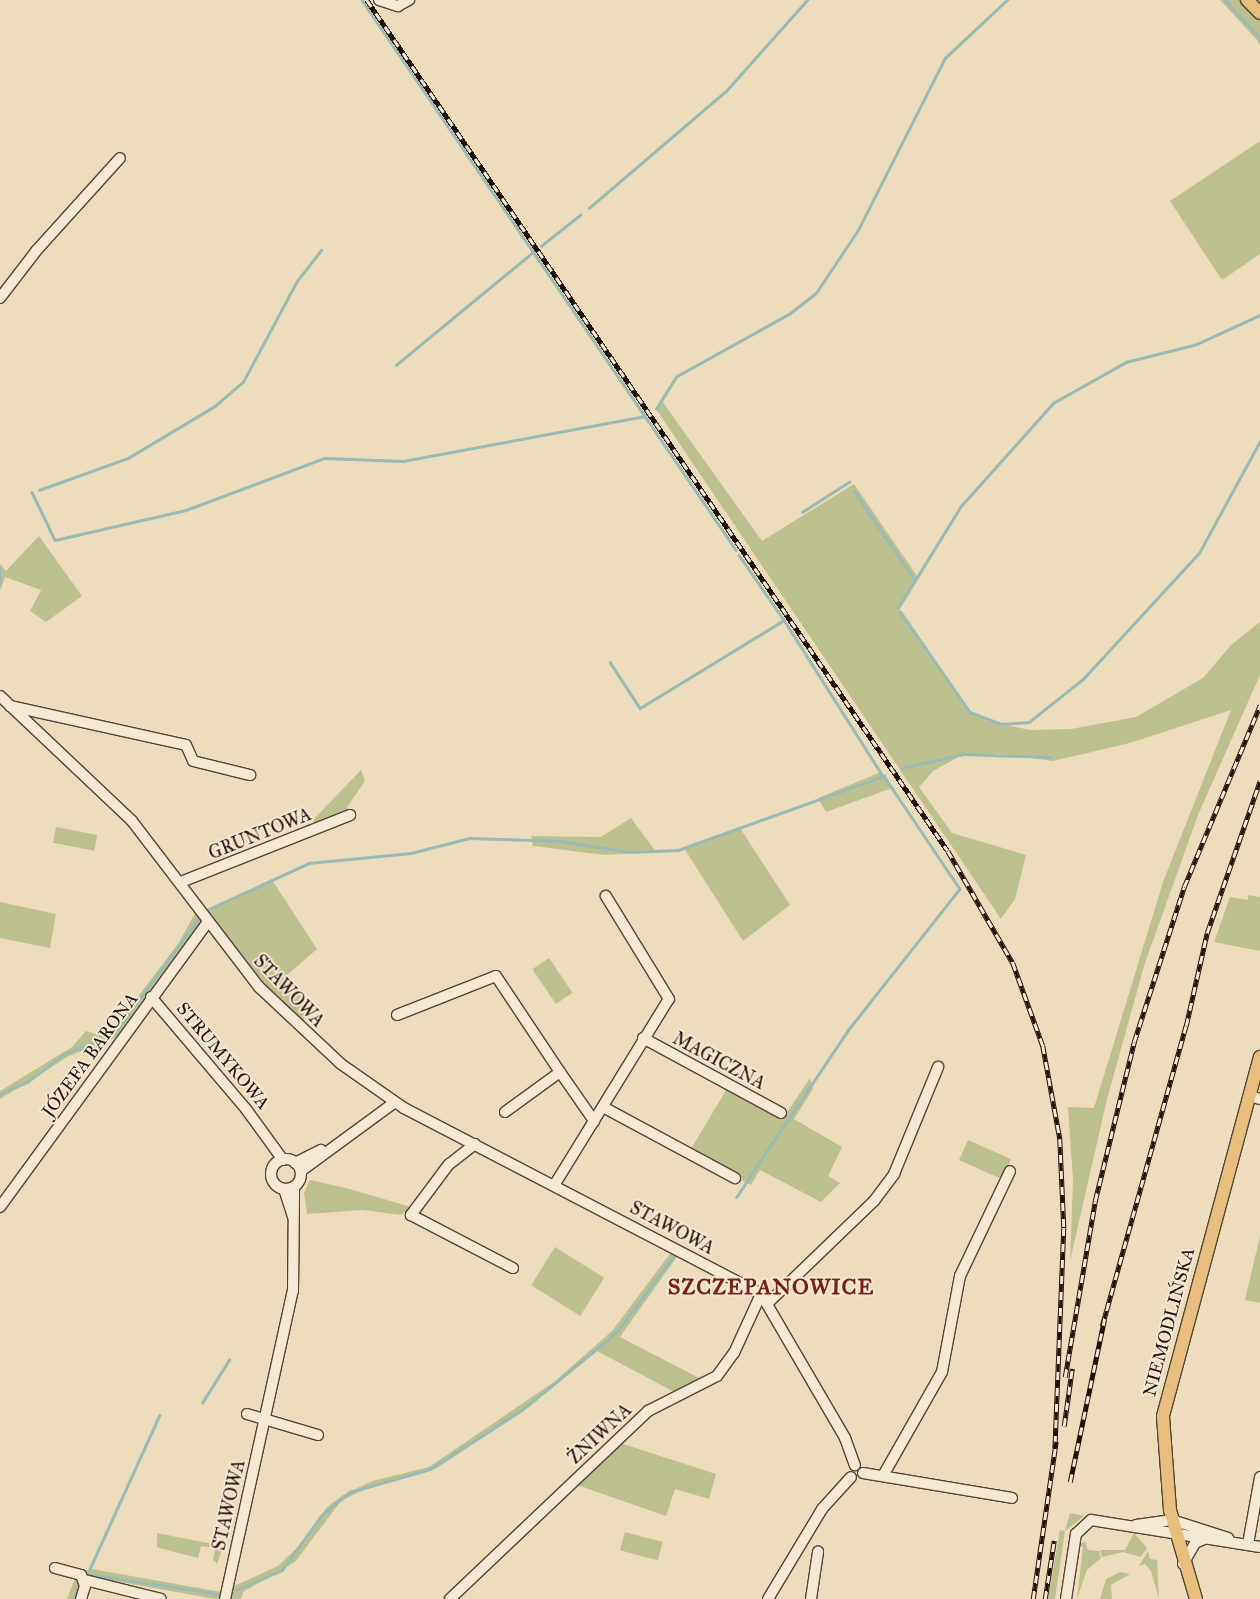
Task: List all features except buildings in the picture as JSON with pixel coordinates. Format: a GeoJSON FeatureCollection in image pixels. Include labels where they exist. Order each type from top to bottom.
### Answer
{"type":"FeatureCollection","features":[{"type":"Feature","properties":{"kind":"main road"},"geometry":{"type":"LineString","coordinates":[[1247,0],[1260,13]]}},
{"type":"Feature","properties":{"kind":"main road","name":"NIEMODLIŃSKA"},"geometry":{"type":"LineString","coordinates":[[1196,1599],[1183,1565],[1174,1526],[1161,1434],[1164,1404],[1254,1097],[1260,1057]]}},
{"type":"Feature","properties":{"kind":"street"},"geometry":{"type":"LineString","coordinates":[[379,0],[398,6],[409,0]]}},
{"type":"Feature","properties":{"kind":"street"},"geometry":{"type":"LineString","coordinates":[[0,298],[36,251],[120,158]]}},
{"type":"Feature","properties":{"kind":"street","name":"STAWOWA"},"geometry":{"type":"LineString","coordinates":[[0,696],[132,821],[181,882],[208,922],[288,1018],[394,1102],[555,1184],[761,1294],[769,1302],[845,1438],[855,1465]]}},
{"type":"Feature","properties":{"kind":"street"},"geometry":{"type":"LineString","coordinates":[[10,706],[186,745],[193,761],[250,774]]}},
{"type":"Feature","properties":{"kind":"street","name":"GRUNTOWA"},"geometry":{"type":"LineString","coordinates":[[181,882],[350,815]]}},
{"type":"Feature","properties":{"kind":"street"},"geometry":{"type":"LineString","coordinates":[[555,1184],[643,1038],[669,1000],[606,896]]}},
{"type":"Feature","properties":{"kind":"street","name":"JÓZEFA BARONA"},"geometry":{"type":"LineString","coordinates":[[0,1207],[151,997],[208,922]]}},
{"type":"Feature","properties":{"kind":"street"},"geometry":{"type":"LineString","coordinates":[[397,1015],[496,976],[594,1121]]}},
{"type":"Feature","properties":{"kind":"street","name":"STRUMYKOWA"},"geometry":{"type":"LineString","coordinates":[[151,997],[267,1138],[279,1162]]}},
{"type":"Feature","properties":{"kind":"street","name":"MAGICZNA"},"geometry":{"type":"LineString","coordinates":[[643,1038],[780,1113]]}},
{"type":"Feature","properties":{"kind":"street"},"geometry":{"type":"LineString","coordinates":[[769,1302],[874,1201],[889,1181],[938,1067]]}},
{"type":"Feature","properties":{"kind":"street"},"geometry":{"type":"LineString","coordinates":[[505,1112],[560,1072]]}},
{"type":"Feature","properties":{"kind":"street"},"geometry":{"type":"LineString","coordinates":[[298,1167],[279,1162],[273,1182],[289,1188],[298,1167],[394,1102]]}},
{"type":"Feature","properties":{"kind":"street"},"geometry":{"type":"LineString","coordinates":[[603,1107],[735,1178]]}},
{"type":"Feature","properties":{"kind":"street"},"geometry":{"type":"LineString","coordinates":[[475,1144],[449,1164],[411,1215],[513,1268]]}},
{"type":"Feature","properties":{"kind":"street"},"geometry":{"type":"LineString","coordinates":[[884,1474],[942,1372],[960,1276],[1010,1170]]}},
{"type":"Feature","properties":{"kind":"street","name":"STAWOWA"},"geometry":{"type":"LineString","coordinates":[[225,1599],[293,1291],[294,1218],[289,1188]]}},
{"type":"Feature","properties":{"kind":"street","name":"ŻNIWNA"},"geometry":{"type":"LineString","coordinates":[[450,1599],[648,1411],[717,1376],[734,1353],[761,1294]]}},
{"type":"Feature","properties":{"kind":"street"},"geometry":{"type":"LineString","coordinates":[[247,1414],[318,1435]]}},
{"type":"Feature","properties":{"kind":"street"},"geometry":{"type":"LineString","coordinates":[[851,1477],[849,1471],[855,1465],[863,1473],[884,1474],[1012,1498]]}},
{"type":"Feature","properties":{"kind":"street"},"geometry":{"type":"LineString","coordinates":[[851,1477],[858,1479],[863,1473]]}},
{"type":"Feature","properties":{"kind":"street"},"geometry":{"type":"LineString","coordinates":[[768,1599],[822,1509],[851,1477]]}},
{"type":"Feature","properties":{"kind":"street"},"geometry":{"type":"LineString","coordinates":[[1248,1544],[1260,1477]]}},
{"type":"Feature","properties":{"kind":"street"},"geometry":{"type":"LineString","coordinates":[[1066,1599],[1073,1543],[1080,1527],[1098,1519],[1134,1525],[1174,1526],[1260,1547]]}},
{"type":"Feature","properties":{"kind":"street"},"geometry":{"type":"LineString","coordinates":[[1174,1526],[1206,1538],[1233,1541]]}},
{"type":"Feature","properties":{"kind":"street"},"geometry":{"type":"LineString","coordinates":[[1183,1565],[1195,1543],[1206,1538]]}},
{"type":"Feature","properties":{"kind":"street"},"geometry":{"type":"LineString","coordinates":[[811,1599],[818,1552]]}},
{"type":"Feature","properties":{"kind":"street"},"geometry":{"type":"LineString","coordinates":[[55,1568],[77,1572],[85,1580],[161,1599]]}},
{"type":"Feature","properties":{"kind":"street"},"geometry":{"type":"LineString","coordinates":[[81,1599],[85,1580]]}},
{"type":"Feature","properties":{"kind":"green space"},"geometry":{"type":"Polygon","coordinates":[[[1220,0],[1260,0],[1260,45],[1256,39],[1220,0]]]}},
{"type":"Feature","properties":{"kind":"green space"},"geometry":{"type":"Polygon","coordinates":[[[1260,141],[1260,254],[1222,280],[1170,201],[1260,141]]]}},
{"type":"Feature","properties":{"kind":"green space"},"geometry":{"type":"Polygon","coordinates":[[[662,401],[762,541],[854,484],[917,576],[898,609],[970,712],[987,721],[1030,730],[1071,729],[1136,717],[1203,678],[1231,645],[1260,622],[1260,675],[1198,815],[1145,963],[1107,1099],[1070,1261],[1073,1180],[1068,1107],[1094,1108],[1163,882],[1231,710],[1130,743],[1053,761],[1002,754],[964,754],[933,771],[919,787],[952,833],[1026,855],[1015,899],[1001,919],[656,409],[662,401]]]}},
{"type":"Feature","properties":{"kind":"green space"},"geometry":{"type":"Polygon","coordinates":[[[39,536],[82,596],[46,622],[30,611],[41,590],[5,577],[0,591],[0,564],[6,571],[39,536]]]}},
{"type":"Feature","properties":{"kind":"green space"},"geometry":{"type":"Polygon","coordinates":[[[361,770],[365,781],[347,807],[349,815],[316,829],[313,820],[361,770]]]}},
{"type":"Feature","properties":{"kind":"green space"},"geometry":{"type":"Polygon","coordinates":[[[881,772],[892,788],[826,812],[818,798],[881,772]]]}},
{"type":"Feature","properties":{"kind":"green space"},"geometry":{"type":"Polygon","coordinates":[[[631,818],[656,852],[605,855],[533,846],[531,836],[601,837],[631,818]]]}},
{"type":"Feature","properties":{"kind":"green space"},"geometry":{"type":"Polygon","coordinates":[[[56,827],[97,835],[94,851],[53,843],[56,827]]]}},
{"type":"Feature","properties":{"kind":"green space"},"geometry":{"type":"Polygon","coordinates":[[[740,828],[790,905],[743,941],[684,848],[740,828]]]}},
{"type":"Feature","properties":{"kind":"green space"},"geometry":{"type":"Polygon","coordinates":[[[272,880],[317,949],[287,975],[314,1007],[298,1027],[209,922],[115,1038],[69,1056],[0,1099],[0,1091],[72,1047],[86,1031],[100,1035],[111,1032],[178,944],[195,913],[208,922],[207,910],[272,880]]]}},
{"type":"Feature","properties":{"kind":"green space"},"geometry":{"type":"Polygon","coordinates":[[[1248,895],[1260,897],[1260,951],[1214,942],[1230,897],[1248,900],[1248,895]]]}},
{"type":"Feature","properties":{"kind":"green space"},"geometry":{"type":"Polygon","coordinates":[[[0,902],[56,914],[50,948],[0,938],[0,902]]]}},
{"type":"Feature","properties":{"kind":"green space"},"geometry":{"type":"Polygon","coordinates":[[[549,958],[572,993],[556,1004],[532,969],[549,958]]]}},
{"type":"Feature","properties":{"kind":"green space"},"geometry":{"type":"Polygon","coordinates":[[[810,1078],[813,1089],[794,1119],[842,1147],[828,1176],[840,1183],[821,1202],[760,1170],[751,1185],[689,1152],[728,1087],[784,1117],[810,1078]]]}},
{"type":"Feature","properties":{"kind":"green space"},"geometry":{"type":"Polygon","coordinates":[[[968,1140],[1011,1159],[1002,1179],[959,1160],[968,1140]]]}},
{"type":"Feature","properties":{"kind":"green space"},"geometry":{"type":"Polygon","coordinates":[[[310,1180],[346,1188],[411,1207],[401,1215],[363,1210],[307,1214],[304,1193],[310,1180]]]}},
{"type":"Feature","properties":{"kind":"green space"},"geometry":{"type":"Polygon","coordinates":[[[1260,1236],[1260,1303],[1245,1300],[1260,1236]]]}},
{"type":"Feature","properties":{"kind":"green space"},"geometry":{"type":"Polygon","coordinates":[[[555,1247],[604,1278],[580,1316],[531,1285],[555,1247]]]}},
{"type":"Feature","properties":{"kind":"green space"},"geometry":{"type":"Polygon","coordinates":[[[675,1247],[681,1251],[620,1337],[705,1381],[680,1395],[597,1351],[530,1406],[437,1468],[367,1488],[341,1501],[295,1562],[243,1592],[241,1599],[215,1599],[92,1577],[81,1599],[67,1599],[77,1573],[92,1569],[221,1592],[278,1566],[301,1544],[327,1507],[343,1495],[372,1481],[429,1467],[554,1382],[612,1331],[675,1247]]]}},
{"type":"Feature","properties":{"kind":"green space"},"geometry":{"type":"Polygon","coordinates":[[[617,1442],[716,1474],[709,1499],[675,1489],[666,1516],[571,1483],[617,1442]]]}},
{"type":"Feature","properties":{"kind":"green space"},"geometry":{"type":"Polygon","coordinates":[[[1070,1513],[1084,1516],[1065,1531],[1070,1513]]]}},
{"type":"Feature","properties":{"kind":"green space"},"geometry":{"type":"Polygon","coordinates":[[[1060,1530],[1065,1531],[1055,1599],[1048,1599],[1060,1530]]]}},
{"type":"Feature","properties":{"kind":"green space"},"geometry":{"type":"Polygon","coordinates":[[[625,1532],[663,1542],[658,1560],[620,1550],[625,1532]]]}},
{"type":"Feature","properties":{"kind":"green space"},"geometry":{"type":"Polygon","coordinates":[[[157,1533],[223,1546],[217,1564],[213,1560],[215,1548],[201,1546],[198,1558],[174,1552],[157,1547],[157,1533]]]}},
{"type":"Feature","properties":{"kind":"green space"},"geometry":{"type":"Polygon","coordinates":[[[1134,1533],[1147,1548],[1141,1557],[1123,1552],[1102,1557],[1100,1550],[1125,1550],[1134,1533]]]}},
{"type":"Feature","properties":{"kind":"green space"},"geometry":{"type":"Polygon","coordinates":[[[1085,1541],[1088,1550],[1099,1551],[1101,1558],[1087,1570],[1077,1599],[1083,1547],[1076,1546],[1085,1541]]]}},
{"type":"Feature","properties":{"kind":"green space"},"geometry":{"type":"Polygon","coordinates":[[[1148,1551],[1150,1559],[1157,1560],[1159,1599],[1151,1571],[1145,1564],[1139,1566],[1148,1551]]]}},
{"type":"Feature","properties":{"kind":"green space"},"geometry":{"type":"Polygon","coordinates":[[[1120,1572],[1130,1574],[1111,1585],[1112,1599],[1100,1599],[1106,1579],[1120,1572]]]}},
{"type":"Feature","properties":{"kind":"waterway"},"geometry":{"type":"LineString","coordinates":[[362,0],[736,550]]}},
{"type":"Feature","properties":{"kind":"waterway"},"geometry":{"type":"LineString","coordinates":[[589,208],[726,91],[807,0]]}},
{"type":"Feature","properties":{"kind":"waterway"},"geometry":{"type":"LineString","coordinates":[[656,409],[677,376],[789,314],[816,293],[858,230],[945,58],[1007,0]]}},
{"type":"Feature","properties":{"kind":"waterway"},"geometry":{"type":"LineString","coordinates":[[1225,0],[1260,38]]}},
{"type":"Feature","properties":{"kind":"waterway"},"geometry":{"type":"LineString","coordinates":[[541,246],[580,215]]}},
{"type":"Feature","properties":{"kind":"waterway"},"geometry":{"type":"LineString","coordinates":[[39,490],[128,458],[215,406],[243,382],[297,281],[321,250]]}},
{"type":"Feature","properties":{"kind":"waterway"},"geometry":{"type":"LineString","coordinates":[[396,365],[533,252]]}},
{"type":"Feature","properties":{"kind":"waterway"},"geometry":{"type":"LineString","coordinates":[[898,608],[961,506],[1053,403],[1126,362],[1197,344],[1260,315]]}},
{"type":"Feature","properties":{"kind":"waterway"},"geometry":{"type":"LineString","coordinates":[[32,492],[55,540],[186,510],[324,458],[403,461],[645,416]]}},
{"type":"Feature","properties":{"kind":"waterway"},"geometry":{"type":"LineString","coordinates":[[900,611],[970,712],[1001,724],[1029,722],[1083,679],[1199,553],[1260,441]]}},
{"type":"Feature","properties":{"kind":"waterway"},"geometry":{"type":"LineString","coordinates":[[802,512],[849,482]]}},
{"type":"Feature","properties":{"kind":"waterway"},"geometry":{"type":"LineString","coordinates":[[854,491],[915,580]]}},
{"type":"Feature","properties":{"kind":"waterway"},"geometry":{"type":"LineString","coordinates":[[739,555],[784,620]]}},
{"type":"Feature","properties":{"kind":"waterway"},"geometry":{"type":"LineString","coordinates":[[0,569],[0,583]]}},
{"type":"Feature","properties":{"kind":"waterway"},"geometry":{"type":"LineString","coordinates":[[610,662],[640,708],[784,620],[883,776]]}},
{"type":"Feature","properties":{"kind":"waterway"},"geometry":{"type":"LineString","coordinates":[[901,768],[964,754],[1050,757]]}},
{"type":"Feature","properties":{"kind":"waterway"},"geometry":{"type":"LineString","coordinates":[[205,911],[309,863],[411,853],[470,838],[561,841],[629,852],[678,850],[884,776],[960,889],[848,1031],[737,1197]]}},
{"type":"Feature","properties":{"kind":"waterway"},"geometry":{"type":"LineString","coordinates":[[0,1094],[27,1082],[66,1053],[113,1035],[201,915]]}},
{"type":"Feature","properties":{"kind":"waterway"},"geometry":{"type":"LineString","coordinates":[[236,1590],[282,1570],[321,1516],[350,1492],[430,1469],[522,1410],[615,1334],[676,1253]]}},
{"type":"Feature","properties":{"kind":"waterway"},"geometry":{"type":"LineString","coordinates":[[202,1403],[229,1360]]}},
{"type":"Feature","properties":{"kind":"waterway"},"geometry":{"type":"LineString","coordinates":[[160,1415],[88,1574],[220,1594]]}},
{"type":"Feature","properties":{"kind":"waterway"},"geometry":{"type":"LineString","coordinates":[[74,1599],[80,1582]]}},
{"type":"Feature","properties":{"kind":"railway"},"geometry":{"type":"LineString","coordinates":[[367,0],[948,851],[1013,963],[1043,1046],[1060,1139],[1064,1228],[1055,1448]]}},
{"type":"Feature","properties":{"kind":"railway"},"geometry":{"type":"LineString","coordinates":[[1065,1377],[1095,1201],[1134,1042],[1184,887],[1260,705]]}},
{"type":"Feature","properties":{"kind":"railway"},"geometry":{"type":"LineString","coordinates":[[1102,1326],[1186,1026],[1207,933],[1260,781]]}},
{"type":"Feature","properties":{"kind":"railway"},"geometry":{"type":"LineString","coordinates":[[1070,1482],[1104,1320]]}},
{"type":"Feature","properties":{"kind":"railway"},"geometry":{"type":"LineString","coordinates":[[1064,1426],[1072,1369]]}},
{"type":"Feature","properties":{"kind":"railway"},"geometry":{"type":"LineString","coordinates":[[1033,1599],[1056,1442]]}},
{"type":"Feature","properties":{"kind":"railway"},"geometry":{"type":"LineString","coordinates":[[1045,1599],[1054,1541]]}},
{"type":"Feature","properties":{"kind":"district","name":"SZCZEPANOWICE"},"geometry":{"type":"Point","coordinates":[771,1287]}}]}
